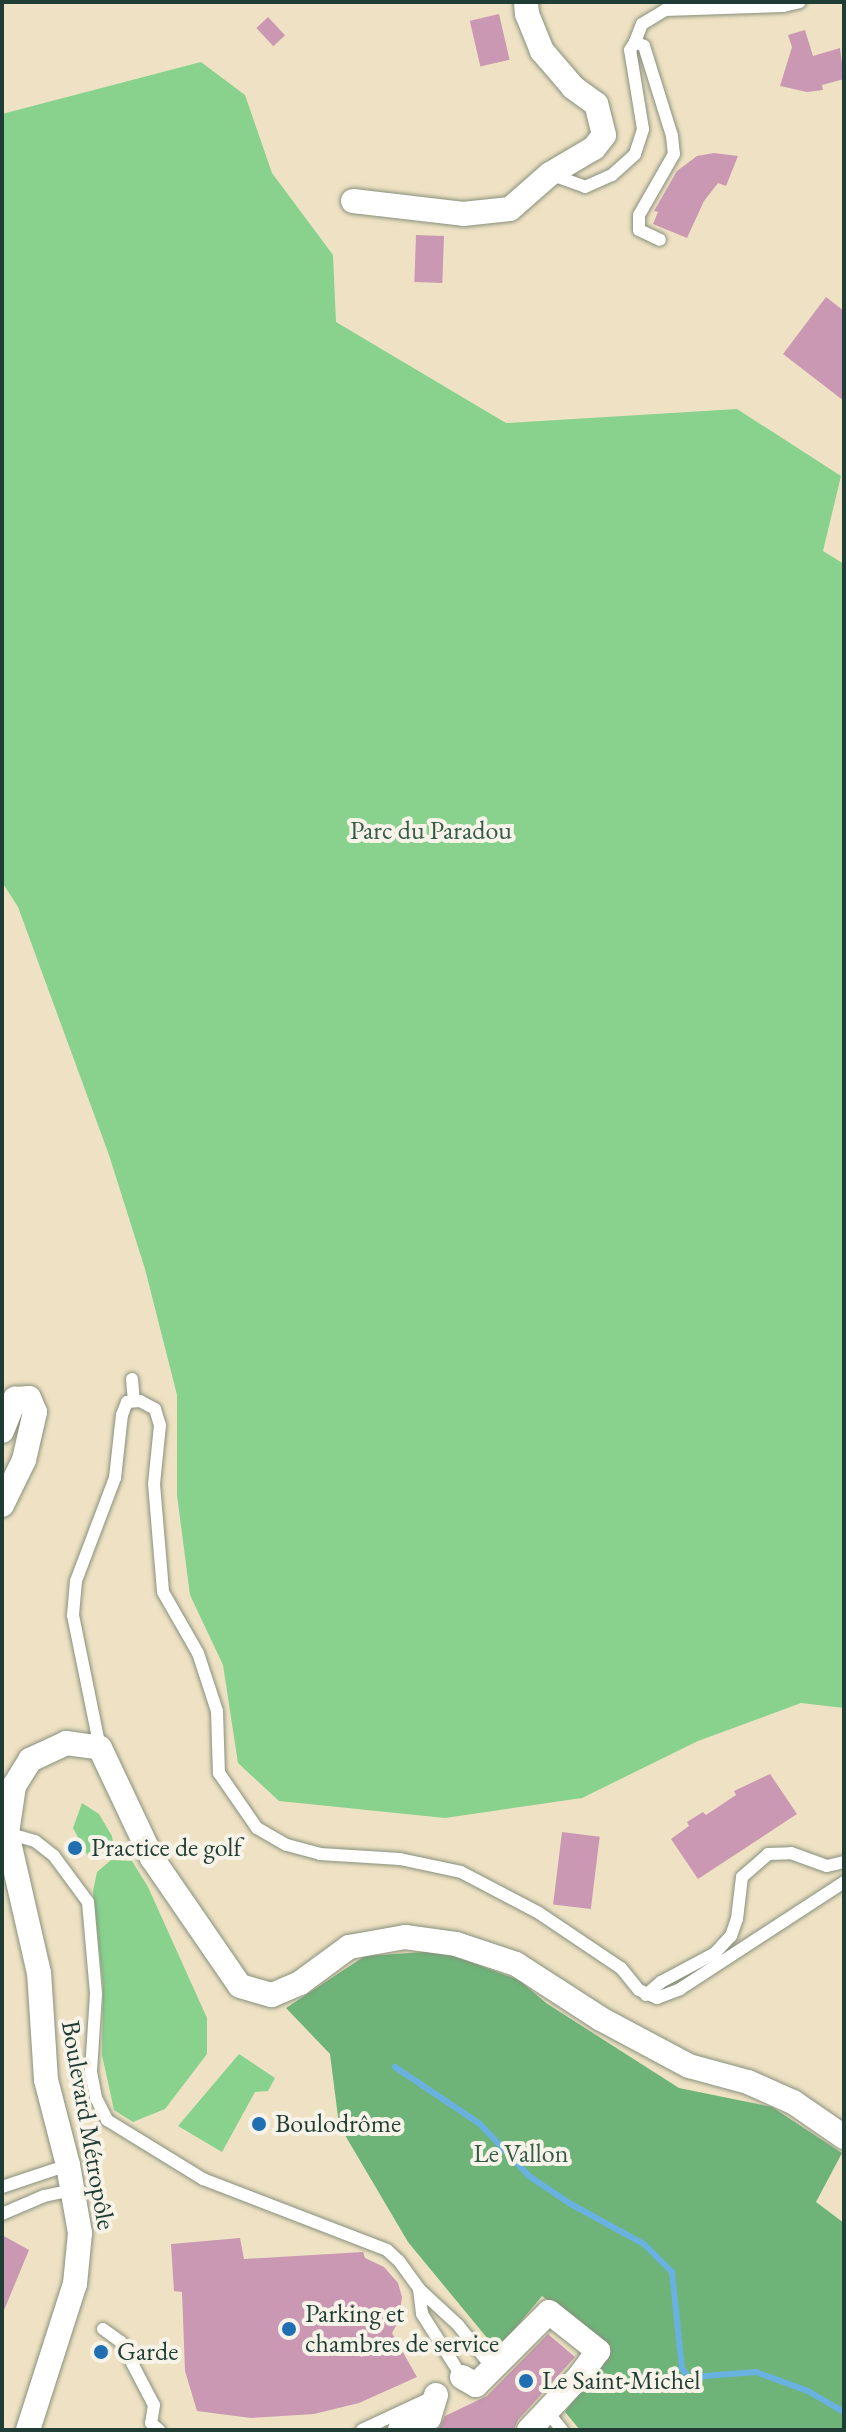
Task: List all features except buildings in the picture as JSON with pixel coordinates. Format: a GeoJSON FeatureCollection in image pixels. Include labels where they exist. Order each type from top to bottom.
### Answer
{"type":"FeatureCollection","features":[{"type":"Feature","properties":{"kind":"street"},"geometry":{"type":"LineString","coordinates":[[353,201],[463,214],[510,209],[550,174],[594,148],[604,135],[596,104],[573,87],[542,51],[527,14],[526,2]]}},
{"type":"Feature","properties":{"kind":"street"},"geometry":{"type":"LineString","coordinates":[[2,1431],[15,1399],[29,1398],[35,1412],[24,1460],[2,1505]]}},
{"type":"Feature","properties":{"kind":"street"},"geometry":{"type":"LineString","coordinates":[[7,1833],[14,1786],[30,1760],[66,1743],[100,1748],[152,1858],[240,1986],[272,1995],[300,1983],[349,1947],[405,1937],[456,1944],[516,1964],[601,2019],[689,2066],[748,2082],[793,2102],[844,2137]]}},
{"type":"Feature","properties":{"kind":"street","name":"Boulevard Métropôle"},"geometry":{"type":"LineString","coordinates":[[7,1833],[39,1973],[46,2080],[68,2165],[80,2233],[79,2263],[28,2430]]}},
{"type":"Feature","properties":{"kind":"street"},"geometry":{"type":"LineString","coordinates":[[2,1902],[11,1915],[26,1919]]}},
{"type":"Feature","properties":{"kind":"street"},"geometry":{"type":"LineString","coordinates":[[462,2377],[476,2385],[549,2312],[559,2319],[598,2351],[579,2377],[529,2430]]}},
{"type":"Feature","properties":{"kind":"street"},"geometry":{"type":"LineString","coordinates":[[400,2430],[429,2418],[436,2395]]}},
{"type":"Feature","properties":{"kind":"lane"},"geometry":{"type":"LineString","coordinates":[[550,174],[585,187],[612,175],[635,154],[643,129],[631,73],[630,50],[642,24],[665,10],[783,6],[800,2]]}},
{"type":"Feature","properties":{"kind":"lane"},"geometry":{"type":"LineString","coordinates":[[635,42],[644,46],[654,69],[672,136],[674,154],[639,215],[639,230],[660,240]]}},
{"type":"Feature","properties":{"kind":"lane"},"geometry":{"type":"LineString","coordinates":[[132,1379],[134,1401]]}},
{"type":"Feature","properties":{"kind":"lane"},"geometry":{"type":"LineString","coordinates":[[100,1748],[73,1615],[76,1581],[115,1478],[122,1415],[127,1402],[134,1401],[155,1409],[160,1425],[154,1484],[163,1592],[198,1653],[217,1711],[219,1773],[257,1828],[287,1845],[320,1854],[400,1859],[461,1872],[539,1913],[621,1968],[646,1995],[657,1998],[680,1989],[844,1882]]}},
{"type":"Feature","properties":{"kind":"lane"},"geometry":{"type":"LineString","coordinates":[[7,1833],[35,1841],[54,1856],[88,1902],[96,1994],[91,2072],[96,2098],[107,2120],[203,2179],[387,2250],[419,2289],[458,2325],[491,2366]]}},
{"type":"Feature","properties":{"kind":"lane"},"geometry":{"type":"LineString","coordinates":[[646,1995],[661,1982],[715,1953],[731,1936],[737,1919],[742,1877],[768,1854],[791,1853],[827,1866],[844,1862]]}},
{"type":"Feature","properties":{"kind":"lane"},"geometry":{"type":"LineString","coordinates":[[2,2187],[68,2165]]}},
{"type":"Feature","properties":{"kind":"lane"},"geometry":{"type":"LineString","coordinates":[[2,2214],[44,2196],[73,2190]]}},
{"type":"Feature","properties":{"kind":"lane"},"geometry":{"type":"LineString","coordinates":[[419,2289],[422,2314],[462,2377]]}},
{"type":"Feature","properties":{"kind":"lane"},"geometry":{"type":"LineString","coordinates":[[103,2329],[121,2342],[154,2405],[152,2428]]}},
{"type":"Feature","properties":{"kind":"lane"},"geometry":{"type":"LineString","coordinates":[[362,2430],[436,2395]]}},
{"type":"Feature","properties":{"kind":"lane"},"geometry":{"type":"LineString","coordinates":[[550,2415],[562,2430]]}},
{"type":"Feature","properties":{"kind":"green space","name":"Parc du Paradou"},"geometry":{"type":"Polygon","coordinates":[[[201,62],[245,95],[272,173],[333,255],[336,322],[506,423],[737,409],[841,476],[823,551],[844,564],[844,1708],[801,1703],[698,1741],[582,1798],[445,1818],[279,1801],[238,1763],[223,1665],[190,1595],[177,1495],[177,1395],[145,1269],[109,1155],[18,907],[2,882],[2,114],[201,62]]]}},
{"type":"Feature","properties":{"kind":"green space"},"geometry":{"type":"Polygon","coordinates":[[[82,1803],[99,1814],[112,1836],[115,1856],[88,1856],[73,1828],[82,1803]]]}},
{"type":"Feature","properties":{"kind":"green space"},"geometry":{"type":"Polygon","coordinates":[[[111,1860],[132,1861],[148,1887],[207,2018],[207,2054],[165,2109],[133,2122],[114,2110],[102,2055],[103,1985],[93,1891],[97,1872],[111,1860]]]}},
{"type":"Feature","properties":{"kind":"green space","name":"Le Vallon"},"geometry":{"type":"Polygon","coordinates":[[[440,1951],[519,1980],[546,2003],[679,2088],[772,2107],[842,2153],[816,2202],[844,2223],[844,2430],[580,2430],[565,2412],[611,2346],[542,2296],[497,2350],[408,2242],[339,2125],[330,2054],[286,2008],[365,1956],[440,1951]]]}},
{"type":"Feature","properties":{"kind":"green space"},"geometry":{"type":"Polygon","coordinates":[[[239,2054],[275,2078],[268,2091],[255,2092],[222,2152],[178,2126],[239,2054]]]}},
{"type":"Feature","properties":{"kind":"waterway"},"geometry":{"type":"LineString","coordinates":[[395,2067],[480,2124],[529,2176],[569,2203],[644,2244],[672,2272],[682,2368],[692,2382],[705,2376],[756,2372],[808,2391],[844,2412]]}},
{"type":"Feature","properties":{"kind":"place","name":"Practice de golf"},"geometry":{"type":"Point","coordinates":[75,1848]}},
{"type":"Feature","properties":{"kind":"place","name":"Boulodrôme"},"geometry":{"type":"Point","coordinates":[259,2124]}},
{"type":"Feature","properties":{"kind":"place","name":"Parking et chambres de service"},"geometry":{"type":"Point","coordinates":[289,2329]}},
{"type":"Feature","properties":{"kind":"place","name":"Garde"},"geometry":{"type":"Point","coordinates":[101,2352]}},
{"type":"Feature","properties":{"kind":"place","name":"Le Saint-Michel"},"geometry":{"type":"Point","coordinates":[526,2381]}}]}
